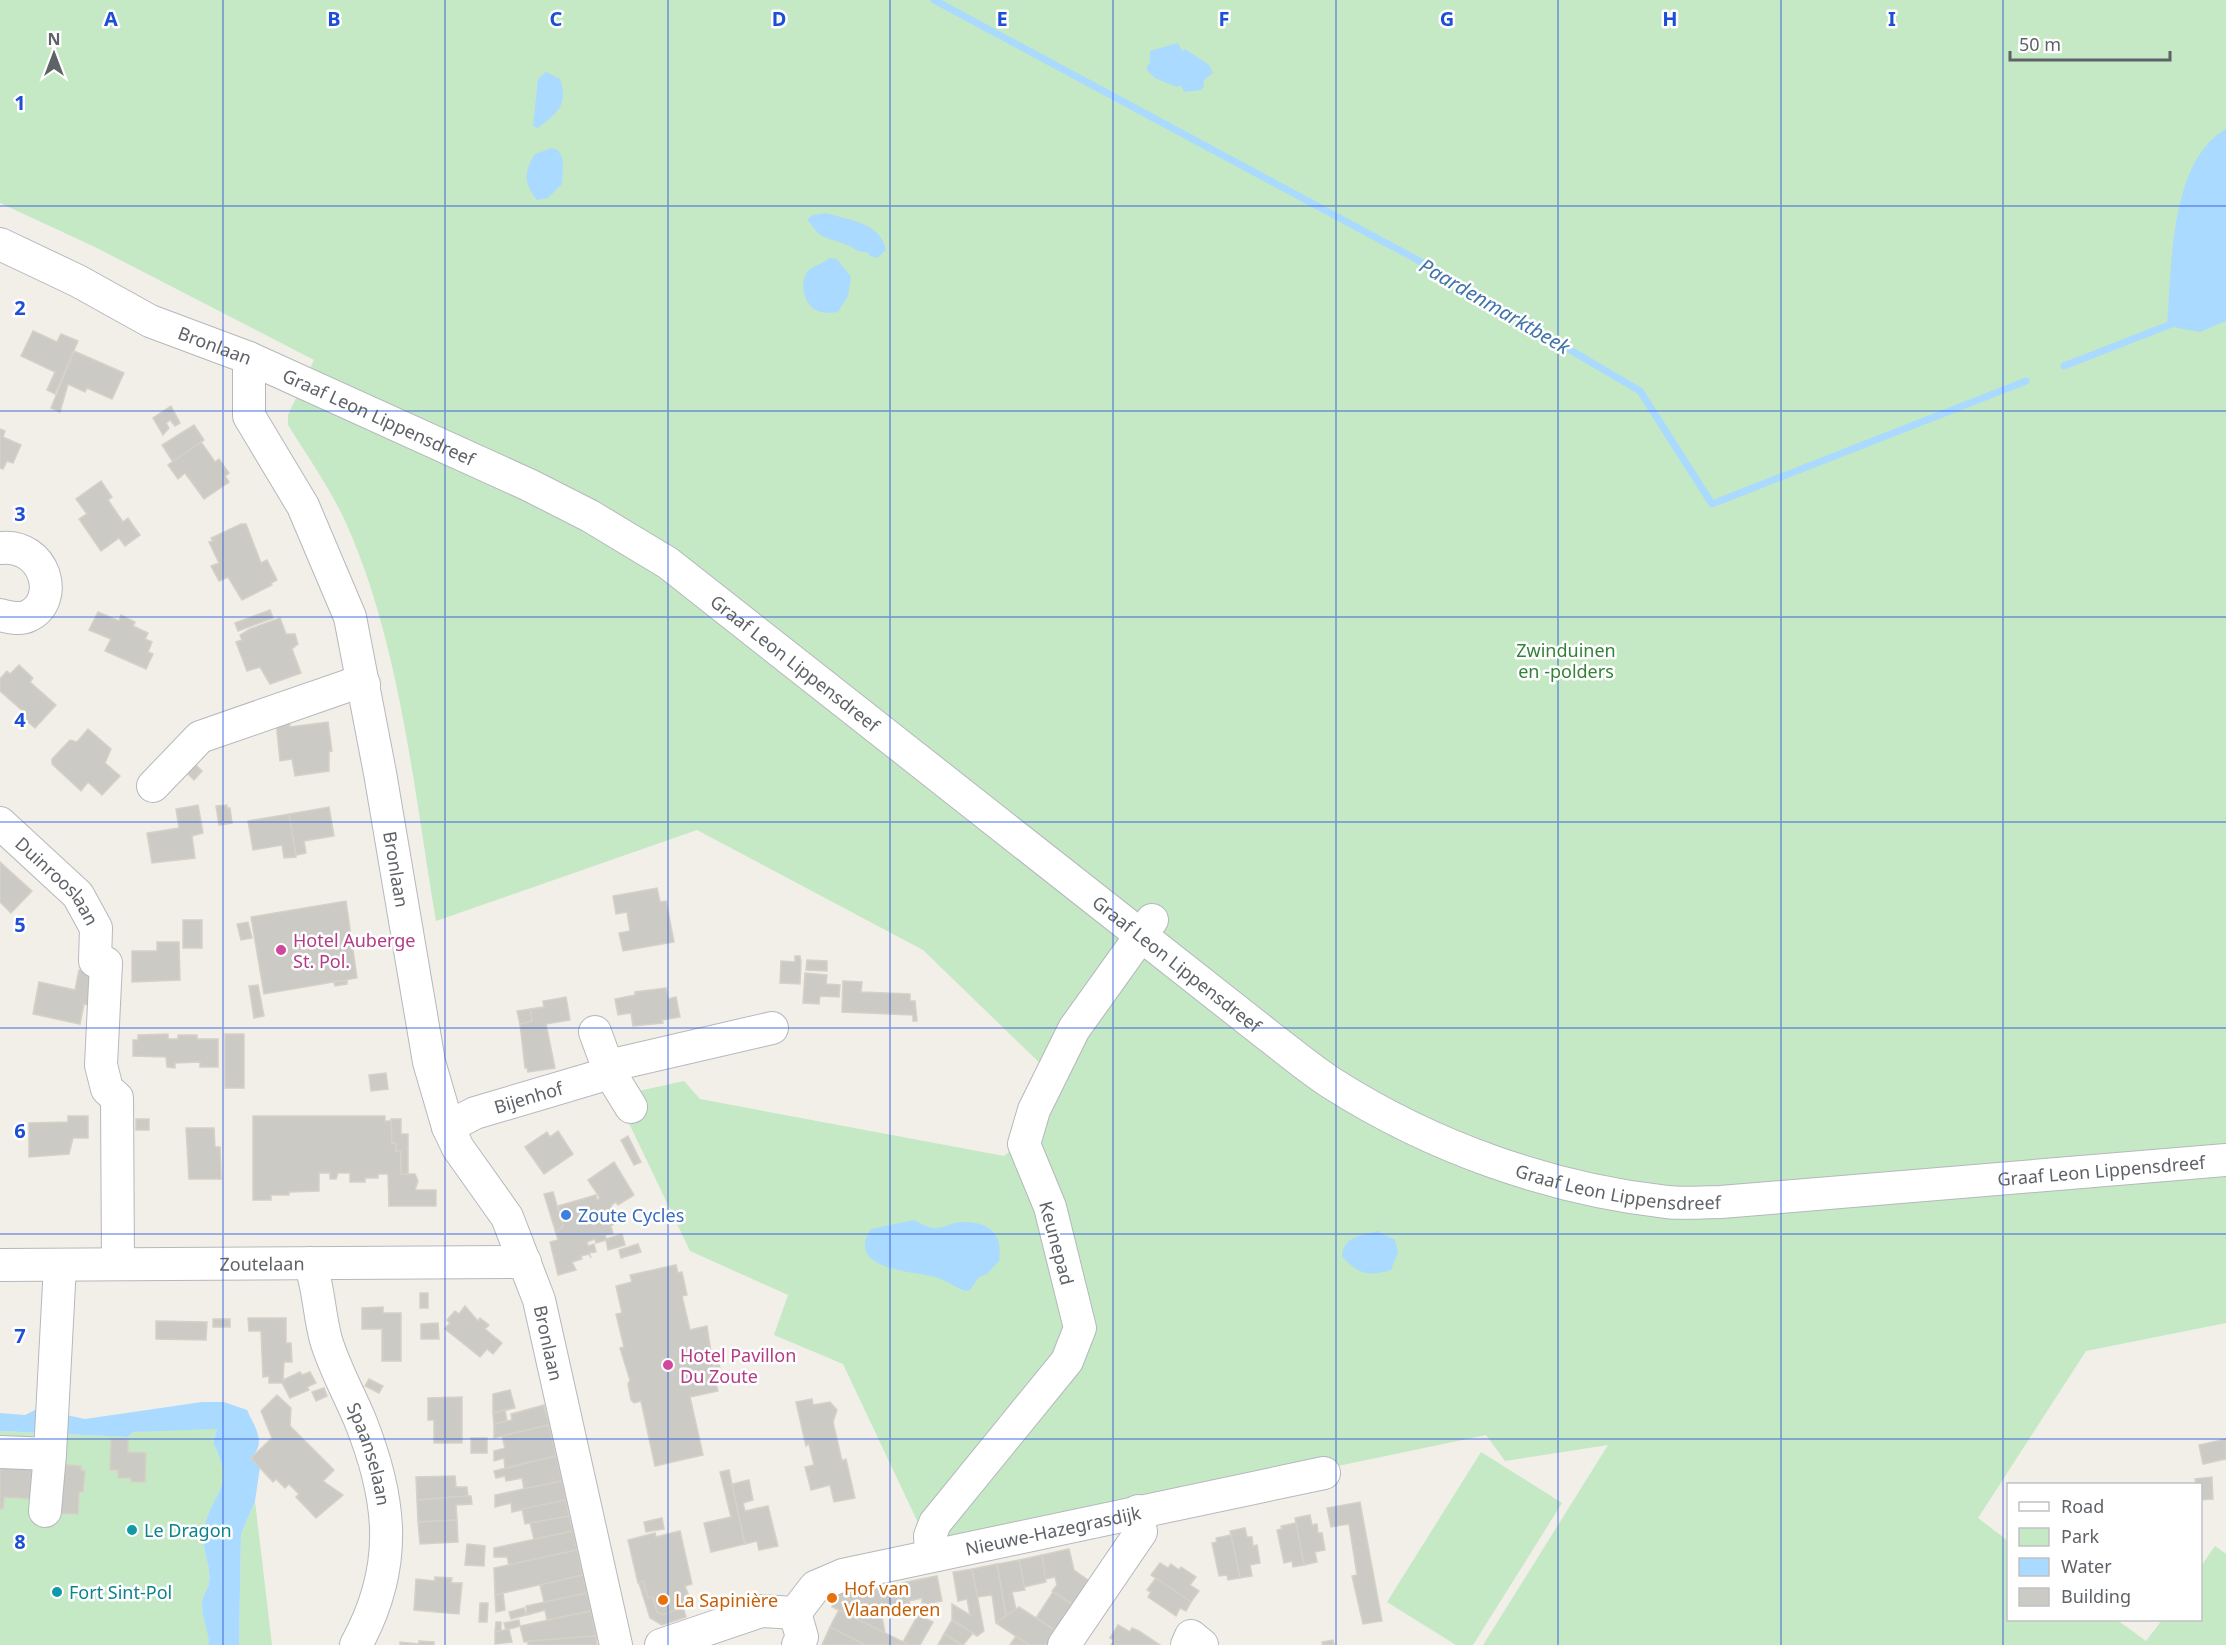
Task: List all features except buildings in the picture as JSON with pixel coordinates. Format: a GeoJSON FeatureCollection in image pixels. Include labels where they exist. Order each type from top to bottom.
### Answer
{"type":"FeatureCollection","features":[{"type":"Feature","properties":{"kind":"street","name":"Bronlaan"},"geometry":{"type":"LineString","coordinates":[[0,244],[78,281],[150,321],[249,358],[249,416],[318,535],[350,617],[364,684],[429,1062],[448,1128],[458,1148],[486,1184],[507,1217],[539,1300],[616,1645]]}},
{"type":"Feature","properties":{"kind":"street","name":"Graaf Leon Lippensdreef"},"geometry":{"type":"LineString","coordinates":[[249,358],[529,485],[590,516],[668,562],[1146,927],[1333,1084],[1404,1123],[1464,1151],[1528,1172],[1611,1193],[1668,1202],[1722,1202],[2226,1160]]}},
{"type":"Feature","properties":{"kind":"street"},"geometry":{"type":"LineString","coordinates":[[0,548],[12,547],[30,554],[40,563],[45,579],[45,594],[38,608],[28,616],[14,618],[0,615]]}},
{"type":"Feature","properties":{"kind":"street"},"geometry":{"type":"LineString","coordinates":[[153,786],[200,737],[347,686],[364,684]]}},
{"type":"Feature","properties":{"kind":"street","name":"Duinrooslaan"},"geometry":{"type":"LineString","coordinates":[[0,823],[78,895],[96,928],[95,961],[106,963],[101,1065],[107,1089],[117,1098],[118,1264]]}},
{"type":"Feature","properties":{"kind":"street","name":"Keunepad"},"geometry":{"type":"LineString","coordinates":[[931,1554],[930,1536],[935,1523],[1068,1361],[1075,1345],[1080,1328],[1050,1207],[1024,1144],[1034,1110],[1074,1029],[1146,927]]}},
{"type":"Feature","properties":{"kind":"street","name":"Bijenhof"},"geometry":{"type":"LineString","coordinates":[[448,1128],[475,1113],[609,1069],[772,1028]]}},
{"type":"Feature","properties":{"kind":"street"},"geometry":{"type":"LineString","coordinates":[[595,1032],[609,1069],[631,1107]]}},
{"type":"Feature","properties":{"kind":"street","name":"Zoutelaan"},"geometry":{"type":"LineString","coordinates":[[0,1265],[525,1262]]}},
{"type":"Feature","properties":{"kind":"street","name":"Spaanselaan"},"geometry":{"type":"LineString","coordinates":[[310,1263],[317,1284],[326,1340],[369,1445],[387,1510],[387,1554],[371,1617],[356,1645]]}},
{"type":"Feature","properties":{"kind":"street"},"geometry":{"type":"LineString","coordinates":[[45,1511],[60,1265]]}},
{"type":"Feature","properties":{"kind":"street"},"geometry":{"type":"LineString","coordinates":[[0,1452],[50,1454]]}},
{"type":"Feature","properties":{"kind":"street","name":"Nieuwe-Hazegrasdijk"},"geometry":{"type":"LineString","coordinates":[[795,1613],[815,1587],[843,1575],[1138,1510],[1324,1473]]}},
{"type":"Feature","properties":{"kind":"street"},"geometry":{"type":"LineString","coordinates":[[1064,1645],[1141,1532],[1138,1510]]}},
{"type":"Feature","properties":{"kind":"street"},"geometry":{"type":"LineString","coordinates":[[661,1645],[761,1611],[795,1613],[802,1637],[798,1645]]}},
{"type":"Feature","properties":{"kind":"street"},"geometry":{"type":"LineString","coordinates":[[1187,1645],[1191,1636],[1202,1645]]}},
{"type":"Feature","properties":{"kind":"green space","name":"Zwinduinen en -polders"},"geometry":{"type":"Polygon","coordinates":[[[0,0],[2226,0],[2226,1323],[2086,1351],[1978,1518],[2007,1540],[2007,1621],[2118,1621],[2146,1641],[2161,1621],[2202,1621],[2202,1565],[2215,1546],[2226,1554],[2226,1645],[1483,1645],[1608,1445],[1505,1461],[1486,1435],[1328,1468],[952,1538],[942,1531],[921,1529],[843,1364],[774,1335],[788,1295],[690,1251],[616,1096],[684,1081],[700,1099],[1004,1156],[1020,1143],[1049,1072],[923,950],[697,830],[436,921],[403,718],[380,618],[364,569],[340,510],[288,425],[288,415],[314,360],[95,247],[0,203],[0,0]]]}},
{"type":"Feature","properties":{"kind":"green space"},"geometry":{"type":"Polygon","coordinates":[[[217,1429],[213,1443],[223,1468],[221,1486],[203,1531],[209,1576],[202,1605],[209,1645],[0,1645],[0,1431],[128,1437],[133,1432],[217,1429]]]}},
{"type":"Feature","properties":{"kind":"green space"},"geometry":{"type":"Polygon","coordinates":[[[1481,1452],[1562,1503],[1473,1645],[1456,1645],[1387,1602],[1481,1452]]]}},
{"type":"Feature","properties":{"kind":"green space"},"geometry":{"type":"Polygon","coordinates":[[[255,1501],[272,1645],[239,1645],[241,1534],[255,1501]]]}},
{"type":"Feature","properties":{"kind":"water"},"geometry":{"type":"Polygon","coordinates":[[[1178,43],[1182,51],[1185,49],[1209,65],[1213,73],[1204,80],[1201,90],[1184,92],[1181,85],[1177,87],[1155,78],[1146,69],[1150,62],[1150,51],[1178,43]]]}},
{"type":"Feature","properties":{"kind":"water"},"geometry":{"type":"Polygon","coordinates":[[[546,72],[560,79],[563,96],[556,113],[538,128],[533,126],[538,79],[546,72]]]}},
{"type":"Feature","properties":{"kind":"water"},"geometry":{"type":"Polygon","coordinates":[[[2226,129],[2226,321],[2200,332],[2167,326],[2173,247],[2184,190],[2193,165],[2207,144],[2226,129]]]}},
{"type":"Feature","properties":{"kind":"water"},"geometry":{"type":"Polygon","coordinates":[[[552,148],[558,150],[563,159],[562,184],[548,198],[537,200],[527,183],[528,167],[535,154],[552,148]]]}},
{"type":"Feature","properties":{"kind":"water"},"geometry":{"type":"Polygon","coordinates":[[[826,213],[871,228],[883,241],[886,250],[877,258],[823,236],[807,219],[813,215],[826,213]]]}},
{"type":"Feature","properties":{"kind":"water"},"geometry":{"type":"Polygon","coordinates":[[[830,258],[837,259],[851,277],[848,296],[838,312],[826,313],[817,311],[810,305],[803,285],[809,270],[830,258]]]}},
{"type":"Feature","properties":{"kind":"water"},"geometry":{"type":"Polygon","coordinates":[[[914,1220],[933,1228],[960,1222],[970,1222],[986,1227],[992,1231],[999,1243],[999,1261],[987,1274],[979,1277],[970,1290],[965,1291],[939,1278],[885,1266],[874,1261],[867,1253],[865,1243],[871,1229],[914,1220]]]}},
{"type":"Feature","properties":{"kind":"water"},"geometry":{"type":"Polygon","coordinates":[[[1377,1231],[1395,1240],[1398,1252],[1391,1270],[1370,1273],[1358,1270],[1342,1256],[1343,1249],[1354,1238],[1377,1231]]]}},
{"type":"Feature","properties":{"kind":"water"},"geometry":{"type":"Polygon","coordinates":[[[202,1402],[224,1402],[247,1410],[259,1441],[256,1452],[251,1458],[260,1467],[255,1501],[241,1534],[239,1645],[209,1645],[202,1610],[209,1576],[203,1531],[223,1478],[223,1468],[213,1443],[217,1429],[133,1432],[128,1437],[0,1431],[0,1413],[25,1415],[37,1409],[85,1419],[202,1402]]]}},
{"type":"Feature","properties":{"kind":"waterway","name":"Paardenmarktbeek"},"geometry":{"type":"LineString","coordinates":[[934,0],[1414,258],[1640,391],[1712,504],[2026,381]]}},
{"type":"Feature","properties":{"kind":"waterway","name":"Paardenmarktbeek"},"geometry":{"type":"LineString","coordinates":[[2064,366],[2174,323]]}},
{"type":"Feature","properties":{"kind":"place","name":"Hotel Auberge St. Pol."},"geometry":{"type":"Point","coordinates":[281,950]}},
{"type":"Feature","properties":{"kind":"place","name":"Zoute Cycles"},"geometry":{"type":"Point","coordinates":[566,1215]}},
{"type":"Feature","properties":{"kind":"place","name":"Hotel Pavillon Du Zoute"},"geometry":{"type":"Point","coordinates":[668,1365]}},
{"type":"Feature","properties":{"kind":"place","name":"Le Dragon"},"geometry":{"type":"Point","coordinates":[132,1530]}},
{"type":"Feature","properties":{"kind":"place","name":"Fort Sint-Pol"},"geometry":{"type":"Point","coordinates":[57,1592]}},
{"type":"Feature","properties":{"kind":"place","name":"Hof van Vlaanderen"},"geometry":{"type":"Point","coordinates":[832,1598]}},
{"type":"Feature","properties":{"kind":"place","name":"La Sapinière"},"geometry":{"type":"Point","coordinates":[663,1600]}}]}
